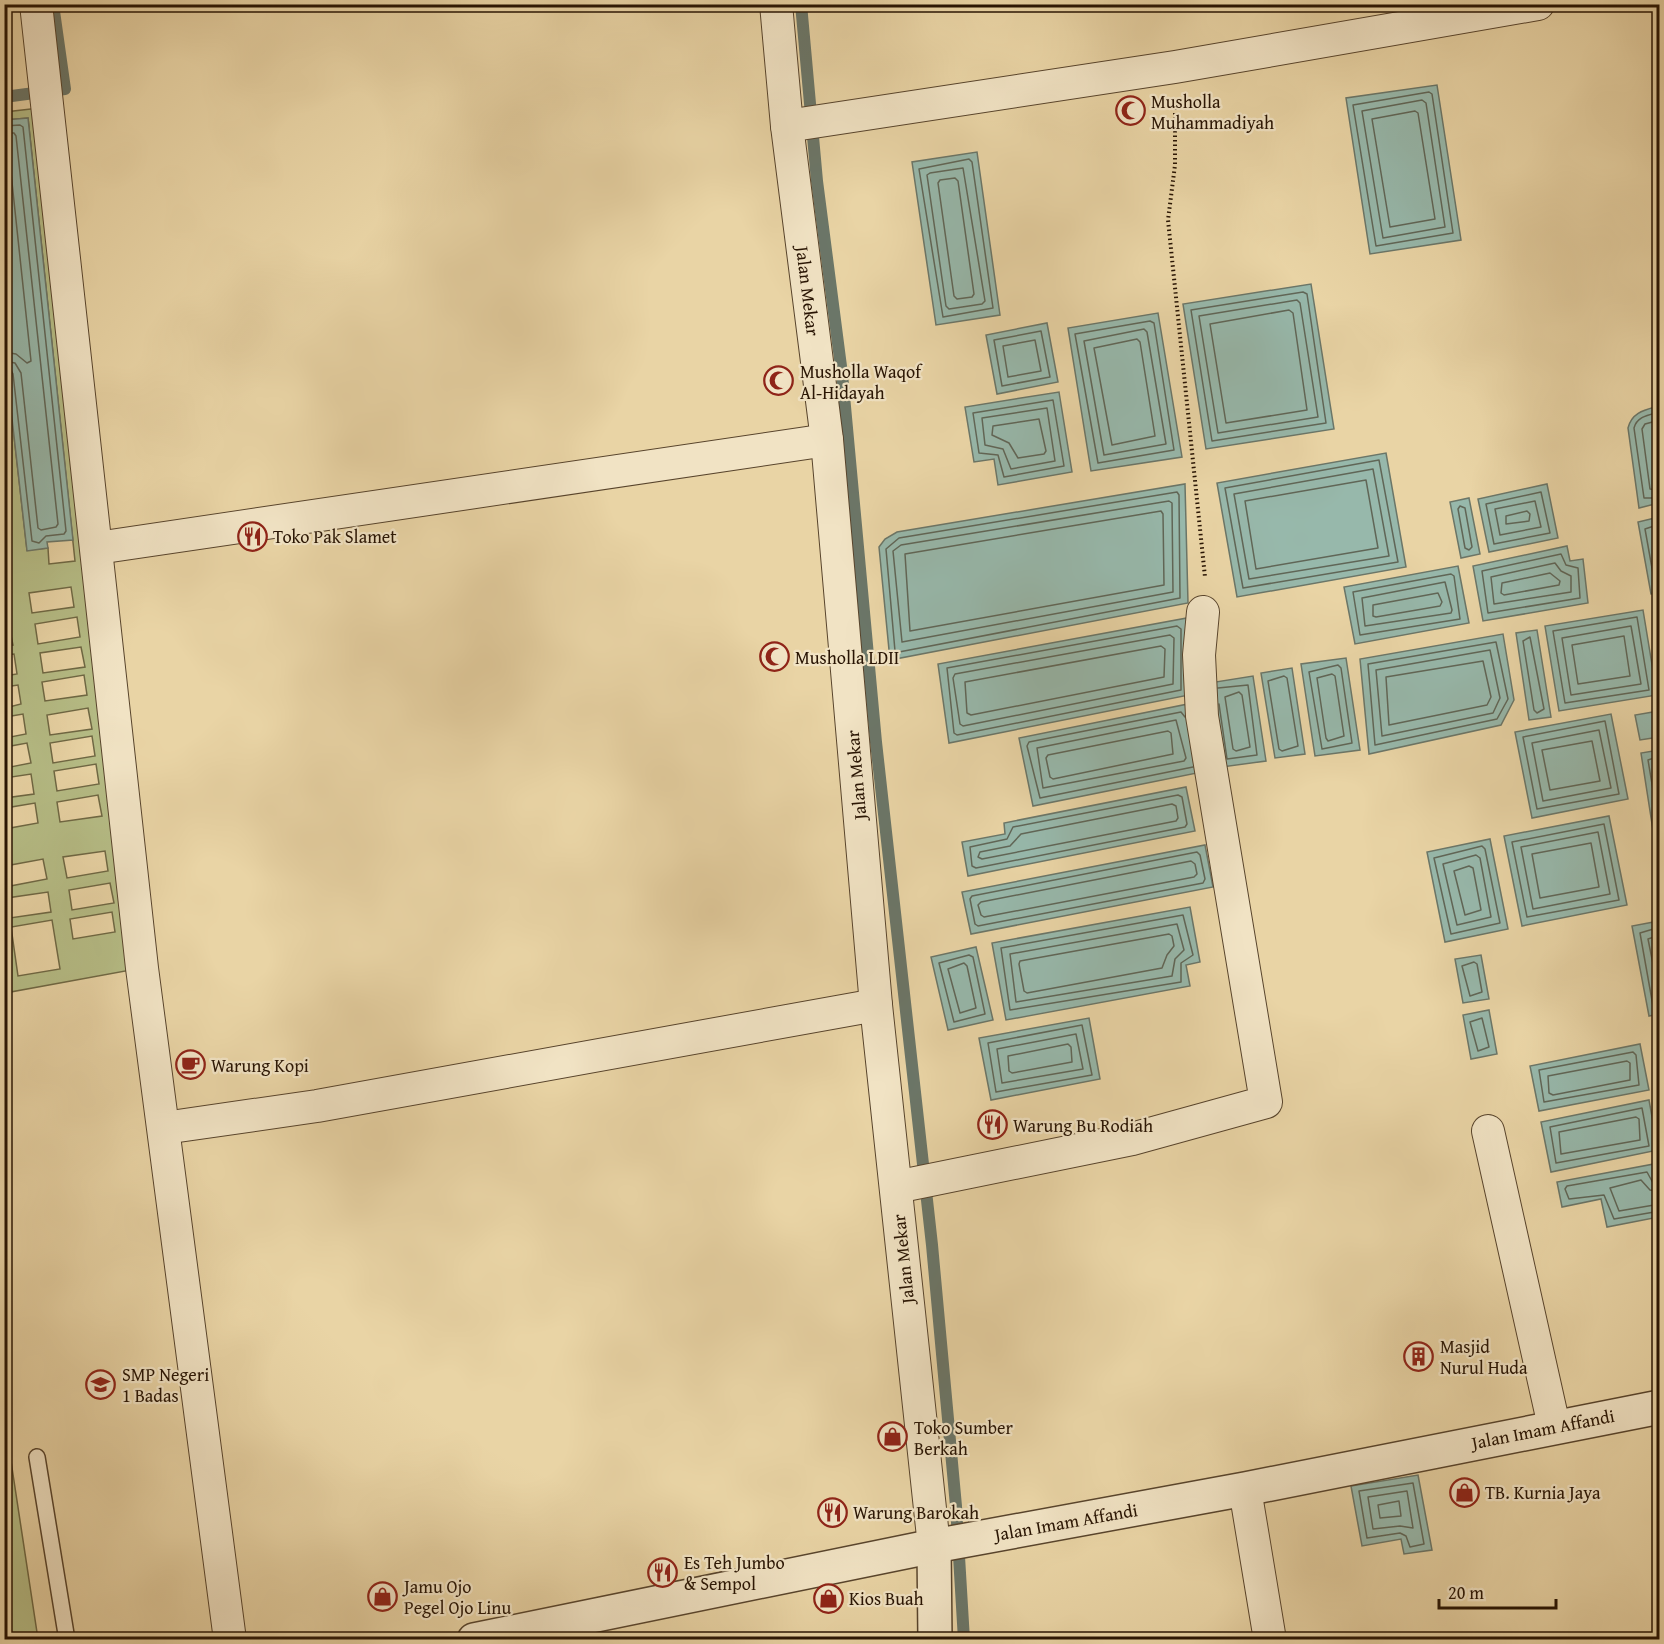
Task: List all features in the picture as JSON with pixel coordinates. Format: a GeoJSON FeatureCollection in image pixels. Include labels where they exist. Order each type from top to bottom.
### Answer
{"type":"FeatureCollection","features":[{"type":"Feature","properties":{"kind":"street"},"geometry":{"type":"LineString","coordinates":[[36,4],[142,968],[230,1640]]}},
{"type":"Feature","properties":{"kind":"street","name":"Jalan Mekar"},"geometry":{"type":"LineString","coordinates":[[776,4],[807,123],[827,440],[876,1005],[904,1185],[942,1544]]}},
{"type":"Feature","properties":{"kind":"street"},"geometry":{"type":"LineString","coordinates":[[807,123],[1175,67],[1538,4]]}},
{"type":"Feature","properties":{"kind":"street"},"geometry":{"type":"LineString","coordinates":[[96,548],[827,440]]}},
{"type":"Feature","properties":{"kind":"street"},"geometry":{"type":"LineString","coordinates":[[904,1185],[1132,1139],[1266,1102],[1202,716],[1199,655],[1203,612]]}},
{"type":"Feature","properties":{"kind":"street"},"geometry":{"type":"LineString","coordinates":[[164,1128],[317,1106],[876,1005]]}},
{"type":"Feature","properties":{"kind":"street"},"geometry":{"type":"LineString","coordinates":[[1488,1131],[1554,1426]]}},
{"type":"Feature","properties":{"kind":"street","name":"Jalan Imam Affandi"},"geometry":{"type":"LineString","coordinates":[[474,1640],[942,1544],[1245,1489],[1659,1407]]}},
{"type":"Feature","properties":{"kind":"street"},"geometry":{"type":"LineString","coordinates":[[1245,1489],[1270,1640]]}},
{"type":"Feature","properties":{"kind":"street"},"geometry":{"type":"LineString","coordinates":[[935,1640],[942,1544]]}},
{"type":"Feature","properties":{"kind":"lane"},"geometry":{"type":"LineString","coordinates":[[37,1457],[67,1640]]}},
{"type":"Feature","properties":{"kind":"path"},"geometry":{"type":"LineString","coordinates":[[1175,67],[1175,165],[1168,220],[1196,476],[1205,577],[1203,612]]}},
{"type":"Feature","properties":{"kind":"green space"},"geometry":{"type":"Polygon","coordinates":[[[48,107],[142,968],[5,993],[5,887],[47,879],[43,859],[5,866],[5,829],[38,823],[35,803],[5,808],[5,798],[34,794],[31,774],[5,778],[5,768],[31,763],[27,743],[5,747],[5,738],[26,734],[23,714],[5,717],[5,708],[21,704],[18,685],[4,687],[5,676],[17,674],[14,654],[4,655],[5,646],[13,645],[9,626],[4,626],[5,616],[8,615],[4,567],[4,348],[27,550],[48,548],[49,564],[75,561],[28,118],[5,120],[5,112],[48,107]],[[71,587],[29,593],[32,613],[74,607],[71,587]],[[77,617],[35,624],[38,644],[80,637],[77,617]],[[81,647],[40,653],[43,673],[85,667],[81,647]],[[84,675],[42,682],[45,701],[87,695],[84,675]],[[88,708],[47,715],[50,735],[92,729],[88,708]],[[92,736],[50,743],[53,763],[95,756],[92,736]],[[96,764],[54,771],[57,791],[99,784],[96,764]],[[98,795],[57,802],[60,822],[102,816],[98,795]],[[105,851],[63,857],[67,878],[108,871],[105,851]],[[110,883],[69,890],[72,910],[114,903],[110,883]],[[48,892],[7,898],[10,918],[51,912],[48,892]],[[112,912],[70,919],[73,939],[115,932],[112,912]],[[52,920],[11,927],[18,976],[60,969],[52,920]]]}},
{"type":"Feature","properties":{"kind":"green space"},"geometry":{"type":"Polygon","coordinates":[[[9,1448],[38,1639],[5,1639],[4,1449],[9,1448]]]}},
{"type":"Feature","properties":{"kind":"water"},"geometry":{"type":"Polygon","coordinates":[[[1437,85],[1461,240],[1370,254],[1346,98],[1437,85]]]}},
{"type":"Feature","properties":{"kind":"water"},"geometry":{"type":"Polygon","coordinates":[[[28,118],[73,540],[47,542],[48,548],[27,551],[4,348],[4,120],[28,118]]]}},
{"type":"Feature","properties":{"kind":"water"},"geometry":{"type":"Polygon","coordinates":[[[977,152],[1000,315],[936,325],[912,162],[977,152]]]}},
{"type":"Feature","properties":{"kind":"water"},"geometry":{"type":"Polygon","coordinates":[[[1311,284],[1334,429],[1206,449],[1183,304],[1311,284]]]}},
{"type":"Feature","properties":{"kind":"water"},"geometry":{"type":"Polygon","coordinates":[[[1158,313],[1182,457],[1091,471],[1068,328],[1158,313]]]}},
{"type":"Feature","properties":{"kind":"water"},"geometry":{"type":"Polygon","coordinates":[[[1047,323],[1058,382],[997,394],[986,335],[1047,323]]]}},
{"type":"Feature","properties":{"kind":"water"},"geometry":{"type":"Polygon","coordinates":[[[1059,392],[1072,472],[998,485],[994,459],[974,462],[965,407],[1059,392]]]}},
{"type":"Feature","properties":{"kind":"water"},"geometry":{"type":"Polygon","coordinates":[[[1659,406],[1659,503],[1639,508],[1628,428],[1636,415],[1659,406]]]}},
{"type":"Feature","properties":{"kind":"water"},"geometry":{"type":"Polygon","coordinates":[[[1386,453],[1406,567],[1237,597],[1217,483],[1386,453]]]}},
{"type":"Feature","properties":{"kind":"water"},"geometry":{"type":"Polygon","coordinates":[[[1185,484],[1188,603],[890,660],[879,547],[885,539],[897,532],[1185,484]]]}},
{"type":"Feature","properties":{"kind":"water"},"geometry":{"type":"Polygon","coordinates":[[[1547,484],[1558,538],[1489,552],[1478,499],[1547,484]]]}},
{"type":"Feature","properties":{"kind":"water"},"geometry":{"type":"Polygon","coordinates":[[[1469,498],[1480,554],[1461,558],[1450,502],[1469,498]]]}},
{"type":"Feature","properties":{"kind":"water"},"geometry":{"type":"Polygon","coordinates":[[[1659,517],[1659,593],[1651,594],[1638,522],[1659,517]]]}},
{"type":"Feature","properties":{"kind":"water"},"geometry":{"type":"Polygon","coordinates":[[[1567,546],[1570,561],[1583,559],[1588,603],[1483,621],[1473,566],[1567,546]]]}},
{"type":"Feature","properties":{"kind":"water"},"geometry":{"type":"Polygon","coordinates":[[[1458,566],[1469,623],[1355,644],[1344,587],[1458,566]]]}},
{"type":"Feature","properties":{"kind":"water"},"geometry":{"type":"Polygon","coordinates":[[[1643,610],[1657,695],[1559,711],[1545,626],[1643,610]]]}},
{"type":"Feature","properties":{"kind":"water"},"geometry":{"type":"Polygon","coordinates":[[[1187,618],[1189,695],[949,743],[938,664],[1187,618]]]}},
{"type":"Feature","properties":{"kind":"water"},"geometry":{"type":"Polygon","coordinates":[[[1537,630],[1551,717],[1529,720],[1516,633],[1537,630]]]}},
{"type":"Feature","properties":{"kind":"water"},"geometry":{"type":"Polygon","coordinates":[[[1503,634],[1514,700],[1501,725],[1369,754],[1360,659],[1503,634]]]}},
{"type":"Feature","properties":{"kind":"water"},"geometry":{"type":"Polygon","coordinates":[[[1346,658],[1360,750],[1315,756],[1301,664],[1346,658]]]}},
{"type":"Feature","properties":{"kind":"water"},"geometry":{"type":"Polygon","coordinates":[[[1292,668],[1305,754],[1275,758],[1261,673],[1292,668]]]}},
{"type":"Feature","properties":{"kind":"water"},"geometry":{"type":"Polygon","coordinates":[[[1253,676],[1266,761],[1222,767],[1209,683],[1253,676]]]}},
{"type":"Feature","properties":{"kind":"water"},"geometry":{"type":"Polygon","coordinates":[[[1188,704],[1202,772],[1033,806],[1019,738],[1188,704]]]}},
{"type":"Feature","properties":{"kind":"water"},"geometry":{"type":"Polygon","coordinates":[[[1659,711],[1659,737],[1640,740],[1635,715],[1659,711]]]}},
{"type":"Feature","properties":{"kind":"water"},"geometry":{"type":"Polygon","coordinates":[[[1611,714],[1628,799],[1532,818],[1515,732],[1611,714]]]}},
{"type":"Feature","properties":{"kind":"water"},"geometry":{"type":"Polygon","coordinates":[[[1660,750],[1659,869],[1641,753],[1660,750]]]}},
{"type":"Feature","properties":{"kind":"water"},"geometry":{"type":"Polygon","coordinates":[[[1186,787],[1195,831],[968,876],[962,842],[1005,834],[1004,823],[1186,787]]]}},
{"type":"Feature","properties":{"kind":"water"},"geometry":{"type":"Polygon","coordinates":[[[1609,816],[1627,905],[1522,926],[1504,836],[1609,816]]]}},
{"type":"Feature","properties":{"kind":"water"},"geometry":{"type":"Polygon","coordinates":[[[1490,839],[1508,929],[1445,942],[1427,852],[1490,839]]]}},
{"type":"Feature","properties":{"kind":"water"},"geometry":{"type":"Polygon","coordinates":[[[1205,845],[1213,887],[971,934],[962,892],[1205,845]]]}},
{"type":"Feature","properties":{"kind":"water"},"geometry":{"type":"Polygon","coordinates":[[[1190,907],[1200,962],[1186,965],[1190,986],[1006,1020],[992,943],[1190,907]]]}},
{"type":"Feature","properties":{"kind":"water"},"geometry":{"type":"Polygon","coordinates":[[[1659,921],[1659,1014],[1649,1016],[1632,926],[1659,921]]]}},
{"type":"Feature","properties":{"kind":"water"},"geometry":{"type":"Polygon","coordinates":[[[976,947],[993,1020],[948,1030],[931,957],[976,947]]]}},
{"type":"Feature","properties":{"kind":"water"},"geometry":{"type":"Polygon","coordinates":[[[1481,955],[1489,999],[1463,1003],[1455,959],[1481,955]]]}},
{"type":"Feature","properties":{"kind":"water"},"geometry":{"type":"Polygon","coordinates":[[[1489,1010],[1497,1054],[1471,1059],[1463,1015],[1489,1010]]]}},
{"type":"Feature","properties":{"kind":"water"},"geometry":{"type":"Polygon","coordinates":[[[1089,1018],[1100,1079],[991,1100],[979,1038],[1089,1018]]]}},
{"type":"Feature","properties":{"kind":"water"},"geometry":{"type":"Polygon","coordinates":[[[1640,1044],[1649,1090],[1539,1111],[1530,1066],[1640,1044]]]}},
{"type":"Feature","properties":{"kind":"water"},"geometry":{"type":"Polygon","coordinates":[[[1649,1100],[1658,1150],[1551,1172],[1541,1122],[1649,1100]]]}},
{"type":"Feature","properties":{"kind":"water"},"geometry":{"type":"Polygon","coordinates":[[[1654,1164],[1659,1193],[1659,1217],[1607,1227],[1601,1199],[1562,1207],[1557,1182],[1654,1164]]]}},
{"type":"Feature","properties":{"kind":"water"},"geometry":{"type":"Polygon","coordinates":[[[1418,1475],[1432,1550],[1404,1554],[1401,1539],[1362,1546],[1351,1486],[1418,1475]]]}},
{"type":"Feature","properties":{"kind":"waterway"},"geometry":{"type":"LineString","coordinates":[[4,97],[65,89],[53,4]]}},
{"type":"Feature","properties":{"kind":"waterway"},"geometry":{"type":"LineString","coordinates":[[801,4],[817,181],[842,374],[876,742],[932,1245],[956,1506],[964,1640]]}},
{"type":"Feature","properties":{"kind":"place","name":"Musholla Muhammadiyah"},"geometry":{"type":"Point","coordinates":[1130,111]}},
{"type":"Feature","properties":{"kind":"place","name":"Musholla Waqof Al-Hidayah"},"geometry":{"type":"Point","coordinates":[779,381]}},
{"type":"Feature","properties":{"kind":"place","name":"Toko Pak Slamet"},"geometry":{"type":"Point","coordinates":[252,536]}},
{"type":"Feature","properties":{"kind":"place","name":"Musholla LDII"},"geometry":{"type":"Point","coordinates":[774,657]}},
{"type":"Feature","properties":{"kind":"place","name":"Warung Kopi"},"geometry":{"type":"Point","coordinates":[190,1065]}},
{"type":"Feature","properties":{"kind":"place","name":"Warung Bu Rodiah"},"geometry":{"type":"Point","coordinates":[992,1125]}},
{"type":"Feature","properties":{"kind":"place","name":"Masjid Nurul Huda"},"geometry":{"type":"Point","coordinates":[1419,1356]}},
{"type":"Feature","properties":{"kind":"place","name":"SMP Negeri 1 Badas"},"geometry":{"type":"Point","coordinates":[101,1384]}},
{"type":"Feature","properties":{"kind":"place","name":"Toko Sumber Berkah"},"geometry":{"type":"Point","coordinates":[893,1437]}},
{"type":"Feature","properties":{"kind":"place","name":"TB. Kurnia Jaya"},"geometry":{"type":"Point","coordinates":[1464,1492]}},
{"type":"Feature","properties":{"kind":"place","name":"Warung Barokah"},"geometry":{"type":"Point","coordinates":[832,1512]}},
{"type":"Feature","properties":{"kind":"place","name":"Es Teh Jumbo & Sempol"},"geometry":{"type":"Point","coordinates":[663,1572]}},
{"type":"Feature","properties":{"kind":"place","name":"Jamu Ojo Pegel Ojo Linu"},"geometry":{"type":"Point","coordinates":[383,1596]}},
{"type":"Feature","properties":{"kind":"place","name":"Kios Buah"},"geometry":{"type":"Point","coordinates":[828,1598]}}]}
